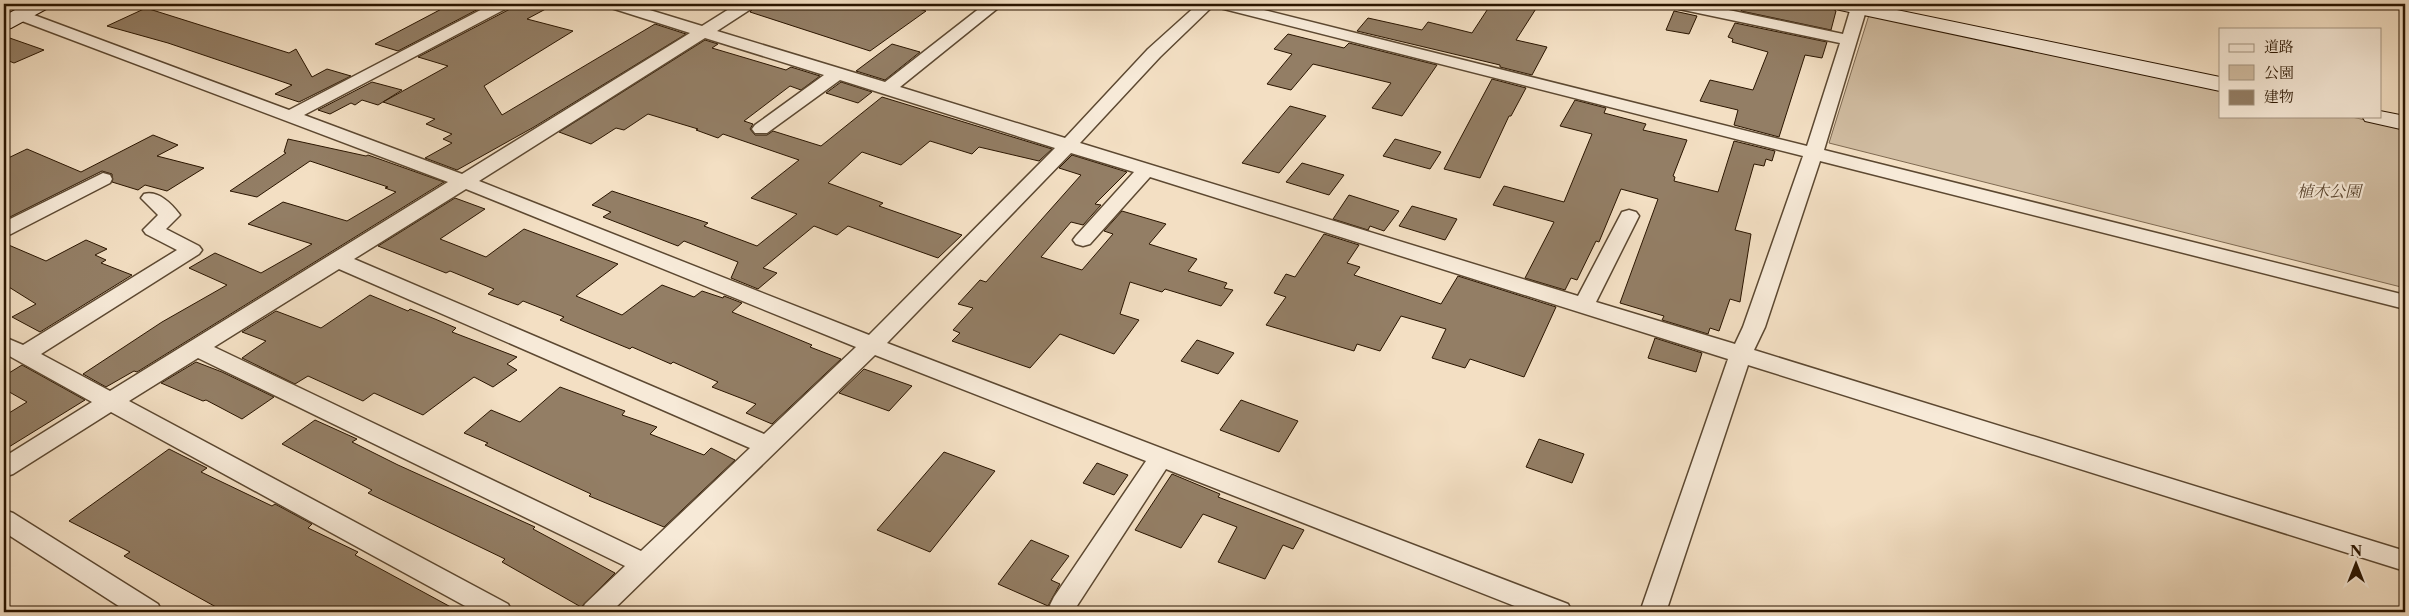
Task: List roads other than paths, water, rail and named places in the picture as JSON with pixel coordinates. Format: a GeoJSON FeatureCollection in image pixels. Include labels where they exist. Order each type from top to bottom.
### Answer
{"type":"FeatureCollection","features":[{"type":"Feature","properties":{"kind":"street"},"geometry":{"type":"LineString","coordinates":[[12,20],[41,4]]}},
{"type":"Feature","properties":{"kind":"street"},"geometry":{"type":"LineString","coordinates":[[290,116],[503,4]]}},
{"type":"Feature","properties":{"kind":"street"},"geometry":{"type":"LineString","coordinates":[[614,4],[2405,561]]}},
{"type":"Feature","properties":{"kind":"street"},"geometry":{"type":"LineString","coordinates":[[4,468],[748,4]]}},
{"type":"Feature","properties":{"kind":"street"},"geometry":{"type":"LineString","coordinates":[[887,89],[995,4]]}},
{"type":"Feature","properties":{"kind":"street"},"geometry":{"type":"LineString","coordinates":[[594,612],[872,345],[1068,145],[1154,53],[1207,4]]}},
{"type":"Feature","properties":{"kind":"street"},"geometry":{"type":"LineString","coordinates":[[1222,4],[2405,302]]}},
{"type":"Feature","properties":{"kind":"street"},"geometry":{"type":"LineString","coordinates":[[1679,4],[1849,40]]}},
{"type":"Feature","properties":{"kind":"street"},"geometry":{"type":"LineString","coordinates":[[1653,612],[1741,354],[1754,327],[1814,152],[1849,40],[1853,5],[2219,84]]}},
{"type":"Feature","properties":{"kind":"street"},"geometry":{"type":"LineString","coordinates":[[12,20],[290,116],[463,181],[872,345],[1559,612]]}},
{"type":"Feature","properties":{"kind":"street"},"geometry":{"type":"LineString","coordinates":[[761,129],[838,73]]}},
{"type":"Feature","properties":{"kind":"street"},"geometry":{"type":"LineString","coordinates":[[2382,118],[2405,123]]}},
{"type":"Feature","properties":{"kind":"street"},"geometry":{"type":"LineString","coordinates":[[1083,240],[1147,170]]}},
{"type":"Feature","properties":{"kind":"street"},"geometry":{"type":"LineString","coordinates":[[4,230],[103,179]]}},
{"type":"Feature","properties":{"kind":"street"},"geometry":{"type":"LineString","coordinates":[[23,355],[192,250],[153,230],[170,215],[151,198]]}},
{"type":"Feature","properties":{"kind":"street"},"geometry":{"type":"LineString","coordinates":[[1584,305],[1629,216]]}},
{"type":"Feature","properties":{"kind":"street"},"geometry":{"type":"LineString","coordinates":[[337,260],[767,445]]}},
{"type":"Feature","properties":{"kind":"street"},"geometry":{"type":"LineString","coordinates":[[4,344],[109,403],[499,612]]}},
{"type":"Feature","properties":{"kind":"street"},"geometry":{"type":"LineString","coordinates":[[197,348],[644,564]]}},
{"type":"Feature","properties":{"kind":"street"},"geometry":{"type":"LineString","coordinates":[[1063,605],[1161,458]]}},
{"type":"Feature","properties":{"kind":"street"},"geometry":{"type":"LineString","coordinates":[[4,520],[149,612]]}},
{"type":"Feature","properties":{"kind":"park label","name":"植木公園"},"geometry":{"type":"Point","coordinates":[2329,191]}}]}
